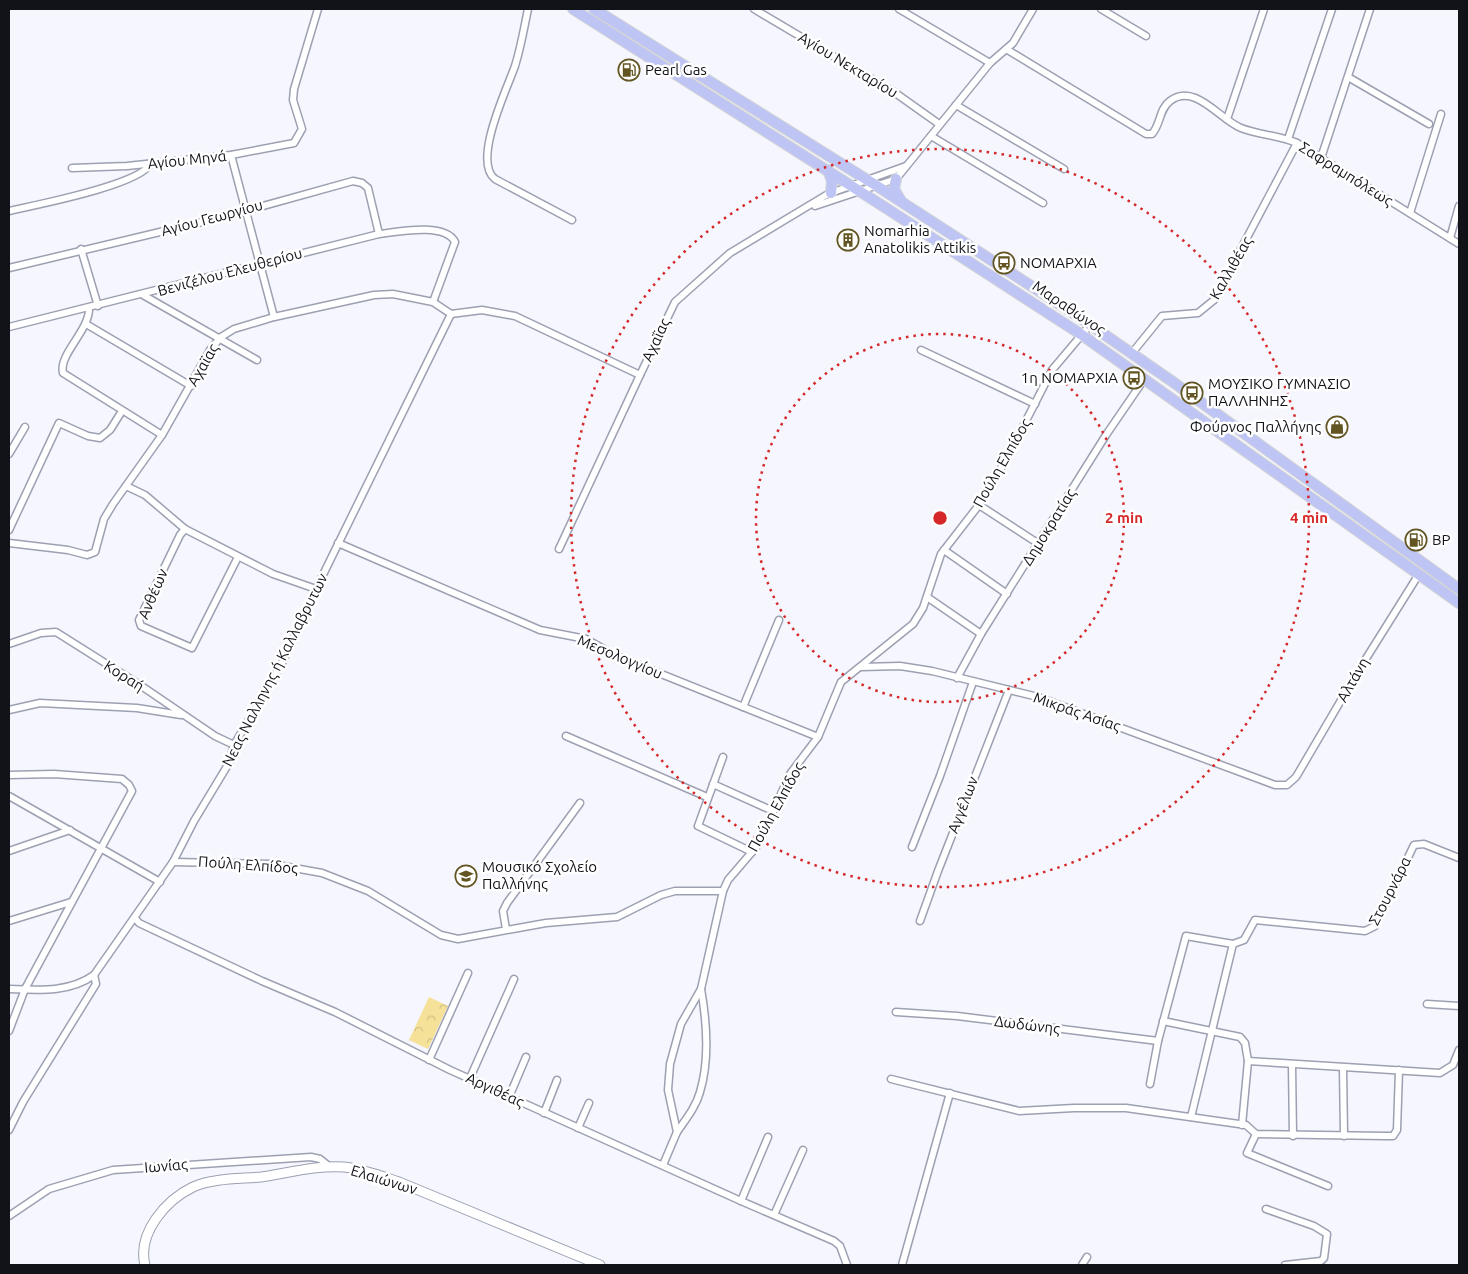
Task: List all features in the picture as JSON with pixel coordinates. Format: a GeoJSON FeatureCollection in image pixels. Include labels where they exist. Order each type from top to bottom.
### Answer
{"type":"FeatureCollection","features":[{"type":"Feature","properties":{"kind":"main road","name":"Μαραθώνος"},"geometry":{"type":"LineString","coordinates":[[573,9],[828,170],[1082,335],[1459,603]]}},
{"type":"Feature","properties":{"kind":"main road","name":"Μαραθώνος"},"geometry":{"type":"LineString","coordinates":[[594,9],[872,183],[1132,353],[1457,586]]}},
{"type":"Feature","properties":{"kind":"main road"},"geometry":{"type":"LineString","coordinates":[[828,170],[832,181],[830,192]]}},
{"type":"Feature","properties":{"kind":"main road"},"geometry":{"type":"LineString","coordinates":[[896,179],[894,189],[901,202]]}},
{"type":"Feature","properties":{"kind":"main road","name":"Ελαιώνων"},"geometry":{"type":"LineString","coordinates":[[145,1265],[144,1244],[150,1229],[167,1208],[190,1189],[223,1181],[330,1167],[357,1169],[399,1182],[600,1265]]}},
{"type":"Feature","properties":{"kind":"street","name":"Αγίου Μηνά"},"geometry":{"type":"LineString","coordinates":[[72,168],[151,164],[231,155],[289,145],[298,138],[302,127],[295,108],[293,94],[318,9]]}},
{"type":"Feature","properties":{"kind":"street"},"geometry":{"type":"LineString","coordinates":[[528,9],[515,64],[490,138],[487,156],[488,170],[495,179],[572,220]]}},
{"type":"Feature","properties":{"kind":"street","name":"Αγίου Νεκταρίου"},"geometry":{"type":"LineString","coordinates":[[754,9],[894,92],[940,124]]}},
{"type":"Feature","properties":{"kind":"street"},"geometry":{"type":"LineString","coordinates":[[899,9],[990,63]]}},
{"type":"Feature","properties":{"kind":"street"},"geometry":{"type":"LineString","coordinates":[[855,188],[896,179],[990,63],[1013,43],[1033,9]]}},
{"type":"Feature","properties":{"kind":"street"},"geometry":{"type":"LineString","coordinates":[[1101,9],[1146,36]]}},
{"type":"Feature","properties":{"kind":"street"},"geometry":{"type":"LineString","coordinates":[[1227,119],[1264,9]]}},
{"type":"Feature","properties":{"kind":"street"},"geometry":{"type":"LineString","coordinates":[[1288,139],[1332,9]]}},
{"type":"Feature","properties":{"kind":"street"},"geometry":{"type":"LineString","coordinates":[[1321,158],[1370,9]]}},
{"type":"Feature","properties":{"kind":"street","name":"Σαφραμπόλεως"},"geometry":{"type":"LineString","coordinates":[[1006,50],[1141,133],[1149,135],[1155,131],[1165,105],[1179,96],[1196,98],[1245,129],[1278,135],[1297,143],[1459,244]]}},
{"type":"Feature","properties":{"kind":"street"},"geometry":{"type":"LineString","coordinates":[[1348,77],[1429,124]]}},
{"type":"Feature","properties":{"kind":"street"},"geometry":{"type":"LineString","coordinates":[[956,105],[1064,169]]}},
{"type":"Feature","properties":{"kind":"street"},"geometry":{"type":"LineString","coordinates":[[1410,213],[1441,114]]}},
{"type":"Feature","properties":{"kind":"street"},"geometry":{"type":"LineString","coordinates":[[931,136],[1043,203]]}},
{"type":"Feature","properties":{"kind":"street","name":"Καλλιθέας"},"geometry":{"type":"LineString","coordinates":[[1132,353],[1162,316],[1198,312],[1214,300],[1277,185],[1297,143]]}},
{"type":"Feature","properties":{"kind":"street"},"geometry":{"type":"LineString","coordinates":[[231,155],[274,317]]}},
{"type":"Feature","properties":{"kind":"street"},"geometry":{"type":"LineString","coordinates":[[9,212],[69,197],[128,179],[143,173],[151,164]]}},
{"type":"Feature","properties":{"kind":"street"},"geometry":{"type":"LineString","coordinates":[[855,188],[872,183],[906,166]]}},
{"type":"Feature","properties":{"kind":"street","name":"Αγίου Γεωργίου"},"geometry":{"type":"LineString","coordinates":[[9,268],[81,249],[159,233],[346,182],[364,184],[369,192],[379,234]]}},
{"type":"Feature","properties":{"kind":"street","name":"Αχαΐας"},"geometry":{"type":"LineString","coordinates":[[455,313],[496,311],[515,316],[640,375],[671,309],[680,296],[730,253],[830,192],[855,188]]}},
{"type":"Feature","properties":{"kind":"street","name":"Αχαΐας"},"geometry":{"type":"LineString","coordinates":[[806,208],[855,188]]}},
{"type":"Feature","properties":{"kind":"street"},"geometry":{"type":"LineString","coordinates":[[1450,238],[1459,206]]}},
{"type":"Feature","properties":{"kind":"street","name":"Βενιζέλου Ελευθερίου"},"geometry":{"type":"LineString","coordinates":[[9,327],[143,295],[379,234],[433,230],[451,236],[455,246],[433,302]]}},
{"type":"Feature","properties":{"kind":"street"},"geometry":{"type":"LineString","coordinates":[[81,249],[98,306]]}},
{"type":"Feature","properties":{"kind":"street","name":"Αχαϊας"},"geometry":{"type":"LineString","coordinates":[[9,543],[68,550],[92,555],[96,548],[104,519],[162,435],[210,350],[219,339],[234,329],[274,317],[378,294],[393,294],[433,302],[455,313]]}},
{"type":"Feature","properties":{"kind":"street"},"geometry":{"type":"LineString","coordinates":[[143,295],[257,360]]}},
{"type":"Feature","properties":{"kind":"street"},"geometry":{"type":"LineString","coordinates":[[90,308],[86,324],[64,363],[63,373],[162,435]]}},
{"type":"Feature","properties":{"kind":"street","name":"Νεας Nαλληνης ή Καλλαβρυτων"},"geometry":{"type":"LineString","coordinates":[[9,989],[59,988],[81,983],[94,975],[160,882],[229,764],[234,745],[281,665],[338,543],[455,313]]}},
{"type":"Feature","properties":{"kind":"street"},"geometry":{"type":"LineString","coordinates":[[86,324],[191,386]]}},
{"type":"Feature","properties":{"kind":"street","name":"Πούλη Ελπίδος"},"geometry":{"type":"LineString","coordinates":[[173,862],[272,864],[322,873],[368,891],[449,938],[458,939],[546,923],[617,917],[661,895],[675,891],[722,891],[728,880],[752,852],[764,834],[790,774],[818,737],[841,682],[905,633],[913,624],[927,598],[944,550],[979,505],[1006,460],[1052,370],[1090,325]]}},
{"type":"Feature","properties":{"kind":"street"},"geometry":{"type":"LineString","coordinates":[[921,350],[1035,404]]}},
{"type":"Feature","properties":{"kind":"street"},"geometry":{"type":"LineString","coordinates":[[559,549],[640,375]]}},
{"type":"Feature","properties":{"kind":"street","name":"Δημοκρατίας"},"geometry":{"type":"LineString","coordinates":[[957,678],[982,634],[1106,435],[1145,378]]}},
{"type":"Feature","properties":{"kind":"street"},"geometry":{"type":"LineString","coordinates":[[9,530],[59,423],[88,436],[100,438],[110,430],[122,411]]}},
{"type":"Feature","properties":{"kind":"street"},"geometry":{"type":"LineString","coordinates":[[9,454],[25,427]]}},
{"type":"Feature","properties":{"kind":"street"},"geometry":{"type":"LineString","coordinates":[[126,486],[145,495],[185,530],[297,584],[316,589]]}},
{"type":"Feature","properties":{"kind":"street"},"geometry":{"type":"LineString","coordinates":[[979,505],[1039,544]]}},
{"type":"Feature","properties":{"kind":"street","name":"Ανθέων"},"geometry":{"type":"LineString","coordinates":[[185,530],[180,535],[139,620],[141,626],[192,648],[238,557]]}},
{"type":"Feature","properties":{"kind":"street","name":"Μεσολογγίου"},"geometry":{"type":"LineString","coordinates":[[338,543],[540,630],[586,639],[614,655],[818,737]]}},
{"type":"Feature","properties":{"kind":"street"},"geometry":{"type":"LineString","coordinates":[[944,550],[1007,594]]}},
{"type":"Feature","properties":{"kind":"street","name":"Αλτάνη"},"geometry":{"type":"LineString","coordinates":[[1287,785],[1296,777],[1357,673],[1419,574]]}},
{"type":"Feature","properties":{"kind":"street"},"geometry":{"type":"LineString","coordinates":[[927,598],[982,634]]}},
{"type":"Feature","properties":{"kind":"street"},"geometry":{"type":"LineString","coordinates":[[743,707],[779,620]]}},
{"type":"Feature","properties":{"kind":"street","name":"Κοραή"},"geometry":{"type":"LineString","coordinates":[[9,644],[41,633],[56,632],[215,736],[234,745]]}},
{"type":"Feature","properties":{"kind":"street","name":"Μικράς Ασίας"},"geometry":{"type":"LineString","coordinates":[[861,667],[908,667],[932,671],[1038,697],[1099,718],[1275,785],[1287,785]]}},
{"type":"Feature","properties":{"kind":"street"},"geometry":{"type":"LineString","coordinates":[[912,847],[940,776],[973,682]]}},
{"type":"Feature","properties":{"kind":"street","name":"Αγγέλων"},"geometry":{"type":"LineString","coordinates":[[920,921],[955,825],[1009,690]]}},
{"type":"Feature","properties":{"kind":"street"},"geometry":{"type":"LineString","coordinates":[[9,710],[40,704],[136,708],[185,716]]}},
{"type":"Feature","properties":{"kind":"street"},"geometry":{"type":"LineString","coordinates":[[566,736],[707,797]]}},
{"type":"Feature","properties":{"kind":"street"},"geometry":{"type":"LineString","coordinates":[[723,757],[697,822],[699,828],[752,852]]}},
{"type":"Feature","properties":{"kind":"street"},"geometry":{"type":"LineString","coordinates":[[9,775],[54,774],[122,779],[130,784],[132,791],[25,989],[9,1031]]}},
{"type":"Feature","properties":{"kind":"street"},"geometry":{"type":"LineString","coordinates":[[713,784],[773,811]]}},
{"type":"Feature","properties":{"kind":"street"},"geometry":{"type":"LineString","coordinates":[[9,796],[160,882]]}},
{"type":"Feature","properties":{"kind":"street"},"geometry":{"type":"LineString","coordinates":[[506,929],[504,911],[507,903],[580,803]]}},
{"type":"Feature","properties":{"kind":"street"},"geometry":{"type":"LineString","coordinates":[[9,851],[70,830]]}},
{"type":"Feature","properties":{"kind":"street","name":"Στουρνάρα"},"geometry":{"type":"LineString","coordinates":[[1233,944],[1244,940],[1255,920],[1370,930],[1375,926],[1414,845],[1424,844],[1459,858]]}},
{"type":"Feature","properties":{"kind":"street"},"geometry":{"type":"LineString","coordinates":[[677,1132],[668,1090],[670,1064],[681,1024],[701,989],[722,891]]}},
{"type":"Feature","properties":{"kind":"street"},"geometry":{"type":"LineString","coordinates":[[9,921],[71,902]]}},
{"type":"Feature","properties":{"kind":"street","name":"Αργιθέας"},"geometry":{"type":"LineString","coordinates":[[135,918],[139,922],[262,981],[335,1012],[429,1060],[509,1097],[837,1242],[847,1265]]}},
{"type":"Feature","properties":{"kind":"street"},"geometry":{"type":"LineString","coordinates":[[1150,1084],[1158,1041],[1186,936],[1233,944],[1210,1032],[1191,1117]]}},
{"type":"Feature","properties":{"kind":"street"},"geometry":{"type":"LineString","coordinates":[[429,1060],[468,973]]}},
{"type":"Feature","properties":{"kind":"street"},"geometry":{"type":"LineString","coordinates":[[9,1130],[23,1102],[96,984],[94,975]]}},
{"type":"Feature","properties":{"kind":"street"},"geometry":{"type":"LineString","coordinates":[[470,1078],[514,979]]}},
{"type":"Feature","properties":{"kind":"street"},"geometry":{"type":"LineString","coordinates":[[663,1166],[677,1132],[693,1109],[700,1092],[706,1059],[706,1016],[701,989]]}},
{"type":"Feature","properties":{"kind":"street"},"geometry":{"type":"LineString","coordinates":[[1427,1004],[1459,1006]]}},
{"type":"Feature","properties":{"kind":"street","name":"Δωδώνης"},"geometry":{"type":"LineString","coordinates":[[896,1012],[957,1016],[1158,1041]]}},
{"type":"Feature","properties":{"kind":"street"},"geometry":{"type":"LineString","coordinates":[[1163,1022],[1240,1037],[1245,1044],[1248,1061],[1242,1125]]}},
{"type":"Feature","properties":{"kind":"street"},"geometry":{"type":"LineString","coordinates":[[1248,1061],[1440,1073],[1453,1065],[1459,1050]]}},
{"type":"Feature","properties":{"kind":"street"},"geometry":{"type":"LineString","coordinates":[[509,1097],[526,1057]]}},
{"type":"Feature","properties":{"kind":"street"},"geometry":{"type":"LineString","coordinates":[[1292,1065],[1293,1136]]}},
{"type":"Feature","properties":{"kind":"street"},"geometry":{"type":"LineString","coordinates":[[1343,1068],[1344,1136]]}},
{"type":"Feature","properties":{"kind":"street"},"geometry":{"type":"LineString","coordinates":[[891,1079],[1019,1111],[1126,1108],[1242,1125],[1251,1128],[1256,1134],[1386,1136],[1395,1134],[1399,1070]]}},
{"type":"Feature","properties":{"kind":"street"},"geometry":{"type":"LineString","coordinates":[[544,1113],[557,1080]]}},
{"type":"Feature","properties":{"kind":"street"},"geometry":{"type":"LineString","coordinates":[[902,1265],[950,1093]]}},
{"type":"Feature","properties":{"kind":"street"},"geometry":{"type":"LineString","coordinates":[[578,1128],[589,1103]]}},
{"type":"Feature","properties":{"kind":"street"},"geometry":{"type":"LineString","coordinates":[[1256,1134],[1247,1153],[1328,1186]]}},
{"type":"Feature","properties":{"kind":"street"},"geometry":{"type":"LineString","coordinates":[[741,1201],[768,1137]]}},
{"type":"Feature","properties":{"kind":"street"},"geometry":{"type":"LineString","coordinates":[[774,1215],[804,1150]]}},
{"type":"Feature","properties":{"kind":"street","name":"Ιωνίας"},"geometry":{"type":"LineString","coordinates":[[9,1216],[49,1189],[113,1170],[312,1157],[323,1160],[330,1167]]}},
{"type":"Feature","properties":{"kind":"street"},"geometry":{"type":"LineString","coordinates":[[9,1209],[18,1210]]}},
{"type":"Feature","properties":{"kind":"street"},"geometry":{"type":"LineString","coordinates":[[1266,1209],[1314,1226],[1327,1234],[1324,1258],[1321,1261],[1285,1265]]}},
{"type":"Feature","properties":{"kind":"street"},"geometry":{"type":"LineString","coordinates":[[1082,1265],[1087,1257]]}},
{"type":"Feature","properties":{"kind":"green space"},"geometry":{"type":"Polygon","coordinates":[[[429,997],[448,1006],[428,1049],[409,1040],[429,997]]]}},
{"type":"Feature","properties":{"kind":"place","name":"Pearl Gas"},"geometry":{"type":"Point","coordinates":[629,70]}},
{"type":"Feature","properties":{"kind":"place","name":"Nomarhia Anatolikis Attikis"},"geometry":{"type":"Point","coordinates":[848,240]}},
{"type":"Feature","properties":{"kind":"place","name":"ΝΟΜΑΡΧΙΑ"},"geometry":{"type":"Point","coordinates":[1004,263]}},
{"type":"Feature","properties":{"kind":"place","name":"1η ΝΟΜΑΡΧΙΑ"},"geometry":{"type":"Point","coordinates":[1134,378]}},
{"type":"Feature","properties":{"kind":"place","name":"ΜΟΥΣΙΚΟ ΓΥΜΝΑΣΙΟ ΠΑΛΛΗΝΗΣ"},"geometry":{"type":"Point","coordinates":[1192,393]}},
{"type":"Feature","properties":{"kind":"place","name":"Φούρνος Παλλήνης"},"geometry":{"type":"Point","coordinates":[1337,427]}},
{"type":"Feature","properties":{"kind":"place","name":"BP"},"geometry":{"type":"Point","coordinates":[1416,540]}},
{"type":"Feature","properties":{"kind":"place","name":"Μουσικό Σχολείο Παλλήνης"},"geometry":{"type":"Point","coordinates":[466,876]}}]}
